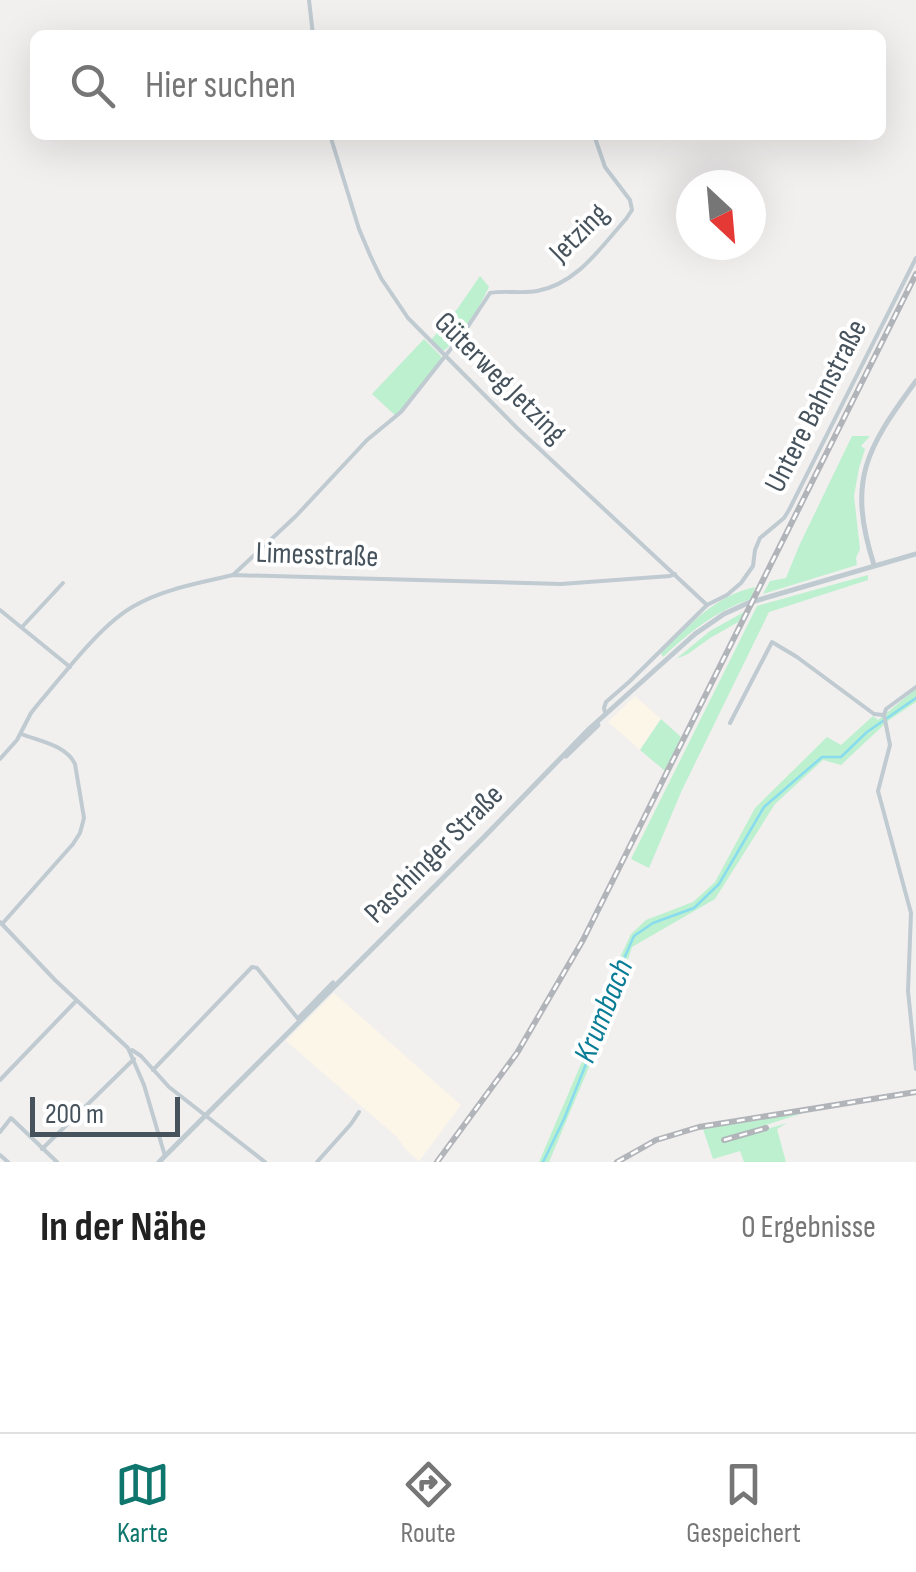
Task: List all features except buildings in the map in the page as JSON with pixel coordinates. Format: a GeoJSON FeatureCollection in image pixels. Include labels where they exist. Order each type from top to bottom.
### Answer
{"type":"FeatureCollection","features":[{"type":"Feature","properties":{"kind":"street"},"geometry":{"type":"LineString","coordinates":[[309,0],[312,30]]}},
{"type":"Feature","properties":{"kind":"street","name":"Güterweg Jetzing"},"geometry":{"type":"LineString","coordinates":[[332,140],[359,229],[376,268],[408,318],[707,605]]}},
{"type":"Feature","properties":{"kind":"street","name":"Jetzing"},"geometry":{"type":"LineString","coordinates":[[446,357],[490,293],[534,292],[567,280],[632,210],[630,200],[606,167],[596,140]]}},
{"type":"Feature","properties":{"kind":"street","name":"Untere Bahnstraße"},"geometry":{"type":"LineString","coordinates":[[607,714],[606,702],[707,605],[745,579],[753,566],[760,538],[789,510],[916,258]]}},
{"type":"Feature","properties":{"kind":"street"},"geometry":{"type":"LineString","coordinates":[[233,575],[401,412],[446,357]]}},
{"type":"Feature","properties":{"kind":"street"},"geometry":{"type":"LineString","coordinates":[[874,565],[862,510],[864,474],[874,441],[916,381]]}},
{"type":"Feature","properties":{"kind":"street","name":"Paschinger Straße"},"geometry":{"type":"LineString","coordinates":[[159,1162],[315,999],[344,975],[358,956],[694,634],[724,614],[760,599],[916,554]]}},
{"type":"Feature","properties":{"kind":"street","name":"Limesstraße"},"geometry":{"type":"LineString","coordinates":[[0,759],[21,734],[31,713],[113,621],[136,604],[166,593],[233,575],[561,584],[675,574]]}},
{"type":"Feature","properties":{"kind":"street"},"geometry":{"type":"LineString","coordinates":[[21,628],[63,582]]}},
{"type":"Feature","properties":{"kind":"street"},"geometry":{"type":"LineString","coordinates":[[0,610],[70,667]]}},
{"type":"Feature","properties":{"kind":"street"},"geometry":{"type":"LineString","coordinates":[[730,724],[772,642],[885,718]]}},
{"type":"Feature","properties":{"kind":"street"},"geometry":{"type":"LineString","coordinates":[[916,687],[886,709],[890,745],[878,791],[911,913],[908,991],[916,1069]]}},
{"type":"Feature","properties":{"kind":"street"},"geometry":{"type":"LineString","coordinates":[[21,734],[72,756],[84,818],[72,844],[1,923],[76,1001],[141,1056],[170,1087],[266,1162]]}},
{"type":"Feature","properties":{"kind":"street"},"geometry":{"type":"LineString","coordinates":[[153,1070],[252,967],[257,968],[299,1020]]}},
{"type":"Feature","properties":{"kind":"street"},"geometry":{"type":"LineString","coordinates":[[0,1080],[76,1001]]}},
{"type":"Feature","properties":{"kind":"street"},"geometry":{"type":"LineString","coordinates":[[128,1048],[166,1156]]}},
{"type":"Feature","properties":{"kind":"street"},"geometry":{"type":"LineString","coordinates":[[42,1149],[134,1059]]}},
{"type":"Feature","properties":{"kind":"street"},"geometry":{"type":"LineString","coordinates":[[318,1162],[359,1112]]}},
{"type":"Feature","properties":{"kind":"street"},"geometry":{"type":"LineString","coordinates":[[0,1132],[10,1118],[56,1162]]}},
{"type":"Feature","properties":{"kind":"street"},"geometry":{"type":"LineString","coordinates":[[0,1155],[8,1162]]}},
{"type":"Feature","properties":{"kind":"shaded area"},"geometry":{"type":"Polygon","coordinates":[[[635,696],[661,719],[640,750],[608,722],[635,696]]]}},
{"type":"Feature","properties":{"kind":"shaded area"},"geometry":{"type":"Polygon","coordinates":[[[334,993],[461,1105],[419,1161],[397,1137],[286,1041],[334,993]]]}},
{"type":"Feature","properties":{"kind":"green space"},"geometry":{"type":"Polygon","coordinates":[[[480,276],[489,287],[464,330],[443,351],[431,340],[480,276]]]}},
{"type":"Feature","properties":{"kind":"green space"},"geometry":{"type":"Polygon","coordinates":[[[424,339],[441,360],[396,416],[372,394],[424,339]]]}},
{"type":"Feature","properties":{"kind":"green space"},"geometry":{"type":"Polygon","coordinates":[[[852,436],[870,436],[861,446],[865,449],[854,496],[860,549],[857,565],[763,594],[770,581],[786,578],[852,436]]]}},
{"type":"Feature","properties":{"kind":"green space"},"geometry":{"type":"Polygon","coordinates":[[[868,575],[868,580],[769,612],[682,790],[649,868],[631,859],[757,606],[868,575]]]}},
{"type":"Feature","properties":{"kind":"green space"},"geometry":{"type":"Polygon","coordinates":[[[755,587],[751,599],[704,623],[663,657],[661,653],[703,613],[727,597],[755,587]]]}},
{"type":"Feature","properties":{"kind":"green space"},"geometry":{"type":"Polygon","coordinates":[[[744,612],[740,621],[676,659],[710,631],[744,612]]]}},
{"type":"Feature","properties":{"kind":"green space"},"geometry":{"type":"Polygon","coordinates":[[[916,689],[916,702],[889,720],[841,765],[823,760],[775,804],[715,899],[632,947],[605,1029],[549,1162],[539,1162],[631,934],[646,920],[693,902],[715,882],[755,808],[827,737],[841,745],[873,716],[878,720],[916,689]]]}},
{"type":"Feature","properties":{"kind":"green space"},"geometry":{"type":"Polygon","coordinates":[[[661,719],[681,737],[665,771],[640,750],[661,719]]]}},
{"type":"Feature","properties":{"kind":"green space"},"geometry":{"type":"Polygon","coordinates":[[[803,1113],[722,1139],[723,1142],[787,1123],[777,1129],[786,1162],[744,1162],[740,1151],[713,1159],[703,1129],[803,1113]]]}},
{"type":"Feature","properties":{"kind":"waterway","name":"Krumbach"},"geometry":{"type":"LineString","coordinates":[[543,1162],[564,1119],[634,936],[653,923],[694,908],[719,884],[764,807],[822,757],[841,757],[867,732],[916,698]]}},
{"type":"Feature","properties":{"kind":"railway"},"geometry":{"type":"LineString","coordinates":[[437,1162],[517,1053],[583,940],[916,274]]}},
{"type":"Feature","properties":{"kind":"railway"},"geometry":{"type":"LineString","coordinates":[[617,1162],[656,1140],[699,1127],[916,1092]]}},
{"type":"Feature","properties":{"kind":"railway"},"geometry":{"type":"LineString","coordinates":[[724,1140],[766,1128]]}}]}
